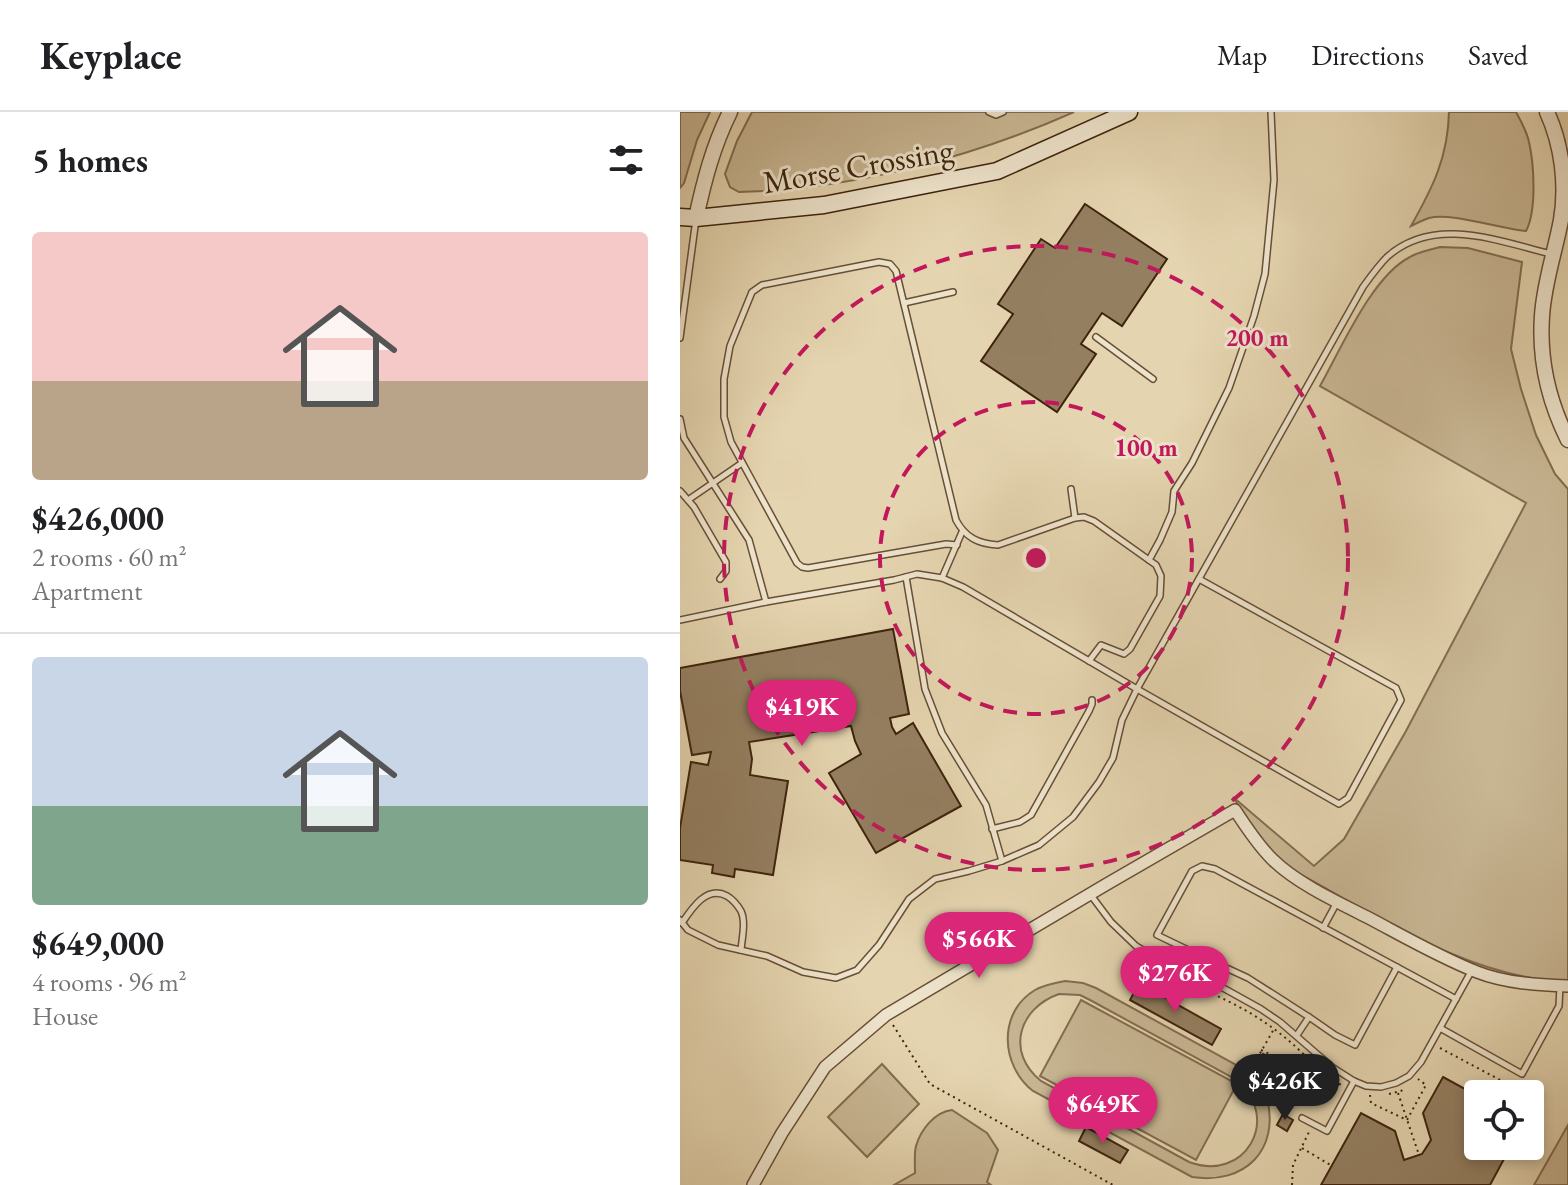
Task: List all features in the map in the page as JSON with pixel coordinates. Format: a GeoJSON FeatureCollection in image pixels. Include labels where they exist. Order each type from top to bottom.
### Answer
{"type":"FeatureCollection","features":[{"type":"Feature","properties":{"kind":"main road","name":"Morse Crossing"},"geometry":{"type":"LineString","coordinates":[[688,218],[824,205],[997,171],[1129,112]]}},
{"type":"Feature","properties":{"kind":"street"},"geometry":{"type":"LineString","coordinates":[[688,218],[730,112]]}},
{"type":"Feature","properties":{"kind":"street"},"geometry":{"type":"LineString","coordinates":[[1547,112],[1561,159],[1563,191],[1561,219],[1545,287],[1543,356],[1555,411],[1568,440]]}},
{"type":"Feature","properties":{"kind":"street"},"geometry":{"type":"LineString","coordinates":[[753,1185],[825,1067],[886,1015],[1235,810],[1274,861],[1337,902],[1478,972],[1534,985],[1564,986]]}},
{"type":"Feature","properties":{"kind":"lane"},"geometry":{"type":"LineString","coordinates":[[989,112],[996,115],[1003,112]]}},
{"type":"Feature","properties":{"kind":"lane"},"geometry":{"type":"LineString","coordinates":[[1149,560],[1172,512],[1174,491],[1192,463],[1229,388],[1254,316],[1265,274],[1274,180],[1271,112]]}},
{"type":"Feature","properties":{"kind":"lane"},"geometry":{"type":"LineString","coordinates":[[680,338],[688,218]]}},
{"type":"Feature","properties":{"kind":"lane"},"geometry":{"type":"LineString","coordinates":[[741,950],[743,921],[740,910],[727,896],[709,894],[681,922],[688,930],[718,945],[767,956],[803,972],[836,978],[857,970],[879,945],[909,899],[935,879],[1002,861],[1039,845],[1073,817],[1113,758],[1122,720],[1137,689],[1376,269],[1390,255],[1410,243],[1447,233],[1476,236],[1552,254]]}},
{"type":"Feature","properties":{"kind":"lane"},"geometry":{"type":"LineString","coordinates":[[957,545],[946,544],[808,568],[797,563],[731,442],[724,417],[724,379],[730,346],[752,292],[762,285],[879,262],[890,264],[896,271],[956,520],[962,532],[984,545],[998,545],[1084,517],[1156,565],[1161,576],[1160,596],[1130,649],[1124,654],[1101,645],[1089,661]]}},
{"type":"Feature","properties":{"kind":"lane"},"geometry":{"type":"LineString","coordinates":[[904,303],[953,292]]}},
{"type":"Feature","properties":{"kind":"lane"},"geometry":{"type":"LineString","coordinates":[[1096,337],[1153,379]]}},
{"type":"Feature","properties":{"kind":"lane"},"geometry":{"type":"LineString","coordinates":[[680,419],[684,438],[749,540],[766,602]]}},
{"type":"Feature","properties":{"kind":"lane"},"geometry":{"type":"LineString","coordinates":[[688,500],[742,463]]}},
{"type":"Feature","properties":{"kind":"lane"},"geometry":{"type":"LineString","coordinates":[[1071,489],[1075,518]]}},
{"type":"Feature","properties":{"kind":"lane"},"geometry":{"type":"LineString","coordinates":[[680,491],[726,562],[726,571],[720,579]]}},
{"type":"Feature","properties":{"kind":"lane"},"geometry":{"type":"LineString","coordinates":[[942,578],[962,532]]}},
{"type":"Feature","properties":{"kind":"lane"},"geometry":{"type":"LineString","coordinates":[[680,620],[917,574],[942,578],[963,587],[1339,804],[1348,798],[1401,700],[1396,688],[1199,579]]}},
{"type":"Feature","properties":{"kind":"lane"},"geometry":{"type":"LineString","coordinates":[[906,577],[925,689],[942,733],[986,805],[1002,861]]}},
{"type":"Feature","properties":{"kind":"lane"},"geometry":{"type":"LineString","coordinates":[[992,829],[1020,822],[1031,815],[1089,711],[1092,700]]}},
{"type":"Feature","properties":{"kind":"lane"},"geometry":{"type":"LineString","coordinates":[[1397,967],[1355,1045],[1331,1033],[1259,985],[1157,935],[1192,871],[1202,866],[1215,869],[1323,928],[1397,967],[1456,999]]}},
{"type":"Feature","properties":{"kind":"lane"},"geometry":{"type":"LineString","coordinates":[[1090,894],[1111,922],[1136,946],[1261,1009],[1332,1067],[1366,1086],[1381,1087],[1409,1076],[1421,1062],[1472,969]]}},
{"type":"Feature","properties":{"kind":"lane"},"geometry":{"type":"LineString","coordinates":[[1323,928],[1337,902]]}},
{"type":"Feature","properties":{"kind":"lane"},"geometry":{"type":"LineString","coordinates":[[1198,977],[1207,959]]}},
{"type":"Feature","properties":{"kind":"lane"},"geometry":{"type":"LineString","coordinates":[[1440,1028],[1522,1074],[1559,1006],[1564,986]]}},
{"type":"Feature","properties":{"kind":"lane"},"geometry":{"type":"LineString","coordinates":[[1297,1036],[1309,1017]]}},
{"type":"Feature","properties":{"kind":"lane"},"geometry":{"type":"LineString","coordinates":[[1302,1118],[1327,1131],[1354,1081]]}},
{"type":"Feature","properties":{"kind":"path"},"geometry":{"type":"LineString","coordinates":[[1147,964],[1223,998],[1274,1028],[1326,1075],[1349,1090],[1370,1095],[1371,1103],[1407,1120]]}},
{"type":"Feature","properties":{"kind":"path"},"geometry":{"type":"LineString","coordinates":[[886,1015],[930,1084],[1113,1185]]}},
{"type":"Feature","properties":{"kind":"path"},"geometry":{"type":"LineString","coordinates":[[1251,1069],[1274,1028]]}},
{"type":"Feature","properties":{"kind":"path"},"geometry":{"type":"LineString","coordinates":[[1439,1047],[1500,1080]]}},
{"type":"Feature","properties":{"kind":"path"},"geometry":{"type":"LineString","coordinates":[[1261,1050],[1321,1078],[1326,1075]]}},
{"type":"Feature","properties":{"kind":"path"},"geometry":{"type":"LineString","coordinates":[[1386,1095],[1398,1092],[1417,1078],[1426,1085],[1407,1120]]}},
{"type":"Feature","properties":{"kind":"path"},"geometry":{"type":"LineString","coordinates":[[1398,1092],[1419,1155]]}},
{"type":"Feature","properties":{"kind":"path"},"geometry":{"type":"LineString","coordinates":[[1292,1185],[1293,1165],[1314,1124]]}},
{"type":"Feature","properties":{"kind":"path"},"geometry":{"type":"LineString","coordinates":[[1300,1147],[1332,1166]]}},
{"type":"Feature","properties":{"kind":"shaded area"},"geometry":{"type":"Polygon","coordinates":[[[680,112],[710,112],[680,188],[680,112]]]}},
{"type":"Feature","properties":{"kind":"shaded area"},"geometry":{"type":"Polygon","coordinates":[[[752,112],[1074,112],[995,143],[910,168],[824,185],[739,192],[730,187],[725,174],[752,112]]]}},
{"type":"Feature","properties":{"kind":"shaded area"},"geometry":{"type":"Polygon","coordinates":[[[1449,112],[1516,112],[1528,138],[1532,162],[1532,211],[1526,231],[1450,217],[1429,218],[1411,226],[1438,171],[1446,143],[1449,112]]]}},
{"type":"Feature","properties":{"kind":"shaded area"},"geometry":{"type":"Polygon","coordinates":[[[1440,247],[1468,248],[1522,262],[1511,349],[1536,435],[1555,474],[1568,489],[1568,982],[1531,978],[1460,957],[1359,907],[1294,871],[1273,854],[1233,797],[1314,866],[1344,839],[1406,731],[1526,503],[1320,386],[1370,296],[1383,280],[1410,257],[1440,247]]]}},
{"type":"Feature","properties":{"kind":"shaded area"},"geometry":{"type":"Polygon","coordinates":[[[1065,981],[1096,988],[1291,1095],[1284,1107],[1267,1098],[1270,1117],[1268,1133],[1263,1148],[1254,1160],[1228,1175],[1192,1177],[1033,1091],[1014,1068],[1008,1040],[1009,1025],[1014,1012],[1035,990],[1065,981]],[[1059,994],[1034,1009],[1026,1020],[1020,1044],[1023,1057],[1041,1081],[1189,1162],[1209,1166],[1226,1164],[1241,1156],[1251,1144],[1256,1129],[1256,1112],[1250,1096],[1237,1080],[1080,995],[1059,994]]]}},
{"type":"Feature","properties":{"kind":"shaded area"},"geometry":{"type":"Polygon","coordinates":[[[1081,1000],[1237,1084],[1196,1160],[1040,1076],[1081,1000]]]}},
{"type":"Feature","properties":{"kind":"shaded area"},"geometry":{"type":"Polygon","coordinates":[[[882,1064],[919,1104],[867,1157],[828,1117],[882,1064]]]}},
{"type":"Feature","properties":{"kind":"shaded area"},"geometry":{"type":"Polygon","coordinates":[[[952,1110],[987,1133],[998,1150],[987,1182],[991,1185],[894,1185],[915,1173],[916,1146],[921,1133],[934,1118],[952,1110]]]}},
{"type":"Feature","properties":{"kind":"shaded area"},"geometry":{"type":"Polygon","coordinates":[[[1568,1125],[1568,1185],[1534,1185],[1568,1125]]]}},
{"type":"Feature","properties":{"kind":"building"},"geometry":{"type":"Polygon","coordinates":[[[1085,204],[1167,259],[1122,326],[1102,313],[1081,344],[1096,354],[1057,412],[981,361],[1013,314],[998,304],[1041,239],[1055,248],[1085,204]]]}},
{"type":"Feature","properties":{"kind":"building"},"geometry":{"type":"Polygon","coordinates":[[[893,629],[909,714],[890,718],[892,727],[896,734],[913,723],[961,806],[876,853],[829,773],[861,754],[851,726],[749,742],[752,759],[750,775],[788,781],[773,875],[735,869],[734,877],[712,873],[713,865],[680,860],[680,828],[691,762],[708,765],[711,752],[692,755],[680,691],[680,668],[893,629]]]}},
{"type":"Feature","properties":{"kind":"building"},"geometry":{"type":"Polygon","coordinates":[[[1139,983],[1221,1029],[1212,1045],[1130,1000],[1139,983]]]}},
{"type":"Feature","properties":{"kind":"building"},"geometry":{"type":"Polygon","coordinates":[[[1263,1054],[1276,1061],[1268,1076],[1255,1069],[1263,1054]]]}},
{"type":"Feature","properties":{"kind":"building"},"geometry":{"type":"Polygon","coordinates":[[[1443,1077],[1464,1088],[1464,1160],[1503,1160],[1490,1185],[1321,1185],[1361,1113],[1395,1131],[1404,1160],[1422,1154],[1431,1140],[1423,1113],[1443,1077]]]}},
{"type":"Feature","properties":{"kind":"building"},"geometry":{"type":"Polygon","coordinates":[[[1283,1114],[1293,1120],[1287,1131],[1277,1125],[1283,1114]]]}},
{"type":"Feature","properties":{"kind":"building"},"geometry":{"type":"Polygon","coordinates":[[[1086,1127],[1128,1150],[1120,1163],[1079,1141],[1086,1127]]]}}]}
